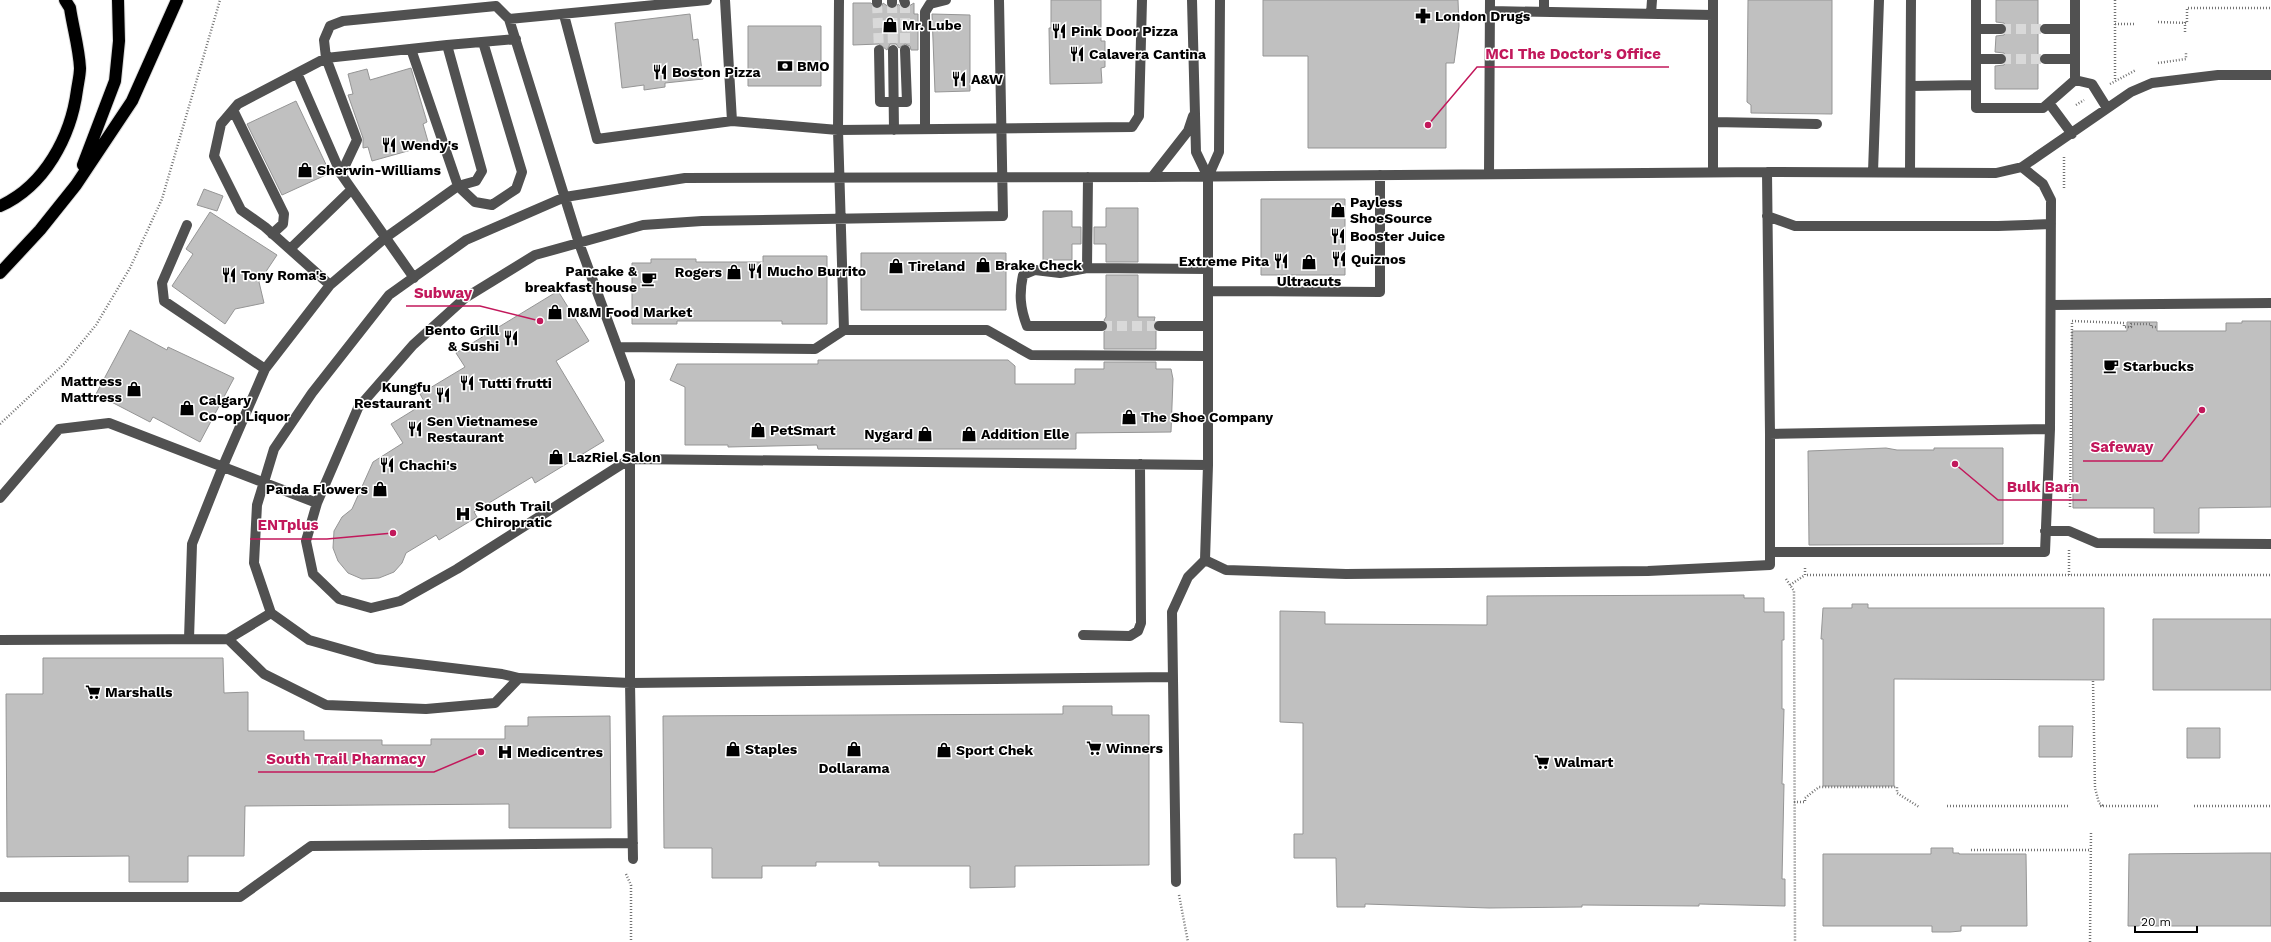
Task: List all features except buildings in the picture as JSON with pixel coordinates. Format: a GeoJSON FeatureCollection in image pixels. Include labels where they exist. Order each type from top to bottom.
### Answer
{"type":"FeatureCollection","features":[{"type":"Feature","properties":{"kind":"highway"},"geometry":{"type":"LineString","coordinates":[[0,206],[32,185],[51,160],[68,133],[76,102],[80,70],[70,8],[64,0]]}},
{"type":"Feature","properties":{"kind":"highway"},"geometry":{"type":"LineString","coordinates":[[76,185],[115,81],[119,41],[118,0]]}},
{"type":"Feature","properties":{"kind":"highway"},"geometry":{"type":"LineString","coordinates":[[0,274],[40,230],[76,185],[132,100],[177,0]]}},
{"type":"Feature","properties":{"kind":"lane"},"geometry":{"type":"LineString","coordinates":[[509,19],[564,15],[707,0]]}},
{"type":"Feature","properties":{"kind":"lane"},"geometry":{"type":"LineString","coordinates":[[725,0],[732,122]]}},
{"type":"Feature","properties":{"kind":"lane"},"geometry":{"type":"LineString","coordinates":[[839,0],[838,130],[844,330]]}},
{"type":"Feature","properties":{"kind":"lane"},"geometry":{"type":"LineString","coordinates":[[925,129],[925,12],[930,4],[946,0]]}},
{"type":"Feature","properties":{"kind":"lane"},"geometry":{"type":"LineString","coordinates":[[998,0],[1003,216],[702,221],[643,225],[535,256],[465,298],[413,345],[358,408],[317,503],[306,541],[313,574],[338,599],[371,608],[400,601],[449,573],[630,459],[1208,465]]}},
{"type":"Feature","properties":{"kind":"lane"},"geometry":{"type":"LineString","coordinates":[[564,15],[597,139],[732,122],[838,130],[1132,127],[1139,116],[1142,0]]}},
{"type":"Feature","properties":{"kind":"lane"},"geometry":{"type":"LineString","coordinates":[[1192,0],[1196,152],[1208,177]]}},
{"type":"Feature","properties":{"kind":"lane"},"geometry":{"type":"LineString","coordinates":[[1176,882],[1172,612],[1188,577],[1205,560],[1208,465],[1208,177],[1219,152],[1220,0]]}},
{"type":"Feature","properties":{"kind":"lane"},"geometry":{"type":"LineString","coordinates":[[1489,174],[1490,0]]}},
{"type":"Feature","properties":{"kind":"lane"},"geometry":{"type":"LineString","coordinates":[[1544,0],[1544,12]]}},
{"type":"Feature","properties":{"kind":"lane"},"geometry":{"type":"LineString","coordinates":[[1651,14],[1652,0]]}},
{"type":"Feature","properties":{"kind":"lane"},"geometry":{"type":"LineString","coordinates":[[1713,0],[1713,172]]}},
{"type":"Feature","properties":{"kind":"lane"},"geometry":{"type":"LineString","coordinates":[[1873,172],[1878,0]]}},
{"type":"Feature","properties":{"kind":"lane"},"geometry":{"type":"LineString","coordinates":[[1910,172],[1911,0]]}},
{"type":"Feature","properties":{"kind":"lane"},"geometry":{"type":"LineString","coordinates":[[1976,0],[1976,108],[2043,108],[2075,80],[2075,0]]}},
{"type":"Feature","properties":{"kind":"lane"},"geometry":{"type":"LineString","coordinates":[[341,174],[356,140],[326,58],[324,40],[330,26],[343,21],[496,6],[509,19],[579,243],[630,381],[630,683],[633,859]]}},
{"type":"Feature","properties":{"kind":"lane"},"geometry":{"type":"LineString","coordinates":[[1490,11],[1713,15]]}},
{"type":"Feature","properties":{"kind":"lane"},"geometry":{"type":"LineString","coordinates":[[1976,29],[2001,29]]}},
{"type":"Feature","properties":{"kind":"lane"},"geometry":{"type":"LineString","coordinates":[[2045,29],[2075,29]]}},
{"type":"Feature","properties":{"kind":"lane"},"geometry":{"type":"LineString","coordinates":[[330,285],[290,249],[241,210],[214,156],[221,124],[238,104],[326,58],[516,39]]}},
{"type":"Feature","properties":{"kind":"lane"},"geometry":{"type":"LineString","coordinates":[[412,49],[458,186],[475,202],[492,205],[516,189],[522,172],[483,42]]}},
{"type":"Feature","properties":{"kind":"lane"},"geometry":{"type":"LineString","coordinates":[[189,639],[192,544],[223,466],[265,369],[330,285],[384,238],[458,186],[476,181],[482,171],[447,45]]}},
{"type":"Feature","properties":{"kind":"lane"},"geometry":{"type":"LineString","coordinates":[[879,50],[880,102],[907,102],[905,50]]}},
{"type":"Feature","properties":{"kind":"lane"},"geometry":{"type":"LineString","coordinates":[[893,50],[894,130]]}},
{"type":"Feature","properties":{"kind":"lane"},"geometry":{"type":"LineString","coordinates":[[1976,59],[2001,59]]}},
{"type":"Feature","properties":{"kind":"lane"},"geometry":{"type":"LineString","coordinates":[[2045,59],[2075,59]]}},
{"type":"Feature","properties":{"kind":"lane"},"geometry":{"type":"LineString","coordinates":[[297,73],[341,174],[384,238],[414,278]]}},
{"type":"Feature","properties":{"kind":"lane"},"geometry":{"type":"LineString","coordinates":[[1173,677],[630,683],[519,678],[502,674],[376,659],[309,640],[271,613],[254,563],[257,505],[274,449],[312,393],[389,295],[466,240],[565,197],[685,178],[1208,177],[1713,172],[1996,173],[2022,167],[2131,92],[2152,83],[2218,75],[2271,75]]}},
{"type":"Feature","properties":{"kind":"lane"},"geometry":{"type":"LineString","coordinates":[[2075,80],[2092,84],[2107,108]]}},
{"type":"Feature","properties":{"kind":"lane"},"geometry":{"type":"LineString","coordinates":[[1911,86],[1976,85]]}},
{"type":"Feature","properties":{"kind":"lane"},"geometry":{"type":"LineString","coordinates":[[2049,103],[2072,134]]}},
{"type":"Feature","properties":{"kind":"lane"},"geometry":{"type":"LineString","coordinates":[[1152,177],[1188,131],[1196,107]]}},
{"type":"Feature","properties":{"kind":"lane"},"geometry":{"type":"LineString","coordinates":[[233,110],[284,214],[283,224],[272,234]]}},
{"type":"Feature","properties":{"kind":"lane"},"geometry":{"type":"LineString","coordinates":[[1713,122],[1817,124]]}},
{"type":"Feature","properties":{"kind":"lane"},"geometry":{"type":"LineString","coordinates":[[1770,552],[2045,552],[2050,429],[2051,200],[2043,184],[2022,167]]}},
{"type":"Feature","properties":{"kind":"lane"},"geometry":{"type":"LineString","coordinates":[[1205,560],[1226,570],[1346,574],[1592,571],[1770,565],[1770,434],[1766,172]]}},
{"type":"Feature","properties":{"kind":"lane"},"geometry":{"type":"LineString","coordinates":[[1208,291],[1380,292],[1380,175]]}},
{"type":"Feature","properties":{"kind":"lane"},"geometry":{"type":"LineString","coordinates":[[1087,268],[1088,177]]}},
{"type":"Feature","properties":{"kind":"lane"},"geometry":{"type":"LineString","coordinates":[[290,249],[351,190]]}},
{"type":"Feature","properties":{"kind":"lane"},"geometry":{"type":"LineString","coordinates":[[1767,216],[1795,226],[1998,226],[2051,224]]}},
{"type":"Feature","properties":{"kind":"lane"},"geometry":{"type":"LineString","coordinates":[[187,224],[162,283],[164,301],[265,369]]}},
{"type":"Feature","properties":{"kind":"lane"},"geometry":{"type":"LineString","coordinates":[[1102,326],[1027,326],[1022,313],[1019,295],[1023,275],[1035,270],[1060,273],[1087,268],[1208,269]]}},
{"type":"Feature","properties":{"kind":"lane"},"geometry":{"type":"LineString","coordinates":[[2051,305],[2271,303]]}},
{"type":"Feature","properties":{"kind":"lane"},"geometry":{"type":"LineString","coordinates":[[1159,326],[1208,326]]}},
{"type":"Feature","properties":{"kind":"lane"},"geometry":{"type":"LineString","coordinates":[[618,347],[815,349],[844,330],[987,330],[1031,355],[1208,356]]}},
{"type":"Feature","properties":{"kind":"lane"},"geometry":{"type":"LineString","coordinates":[[0,498],[59,429],[109,423],[317,503]]}},
{"type":"Feature","properties":{"kind":"lane"},"geometry":{"type":"LineString","coordinates":[[1770,434],[2050,429]]}},
{"type":"Feature","properties":{"kind":"lane"},"geometry":{"type":"LineString","coordinates":[[1083,635],[1130,636],[1138,631],[1141,623],[1140,464]]}},
{"type":"Feature","properties":{"kind":"lane"},"geometry":{"type":"LineString","coordinates":[[2045,531],[2069,531],[2097,543],[2271,544]]}},
{"type":"Feature","properties":{"kind":"lane"},"geometry":{"type":"LineString","coordinates":[[0,640],[228,639],[271,613]]}},
{"type":"Feature","properties":{"kind":"lane"},"geometry":{"type":"LineString","coordinates":[[228,639],[264,674],[326,705],[426,709],[495,703],[519,678]]}},
{"type":"Feature","properties":{"kind":"lane"},"geometry":{"type":"LineString","coordinates":[[0,897],[240,897],[311,846],[633,843]]}},
{"type":"Feature","properties":{"kind":"path"},"geometry":{"type":"LineString","coordinates":[[0,424],[73,353],[96,325],[130,268],[162,199],[220,0]]}},
{"type":"Feature","properties":{"kind":"path"},"geometry":{"type":"LineString","coordinates":[[2115,0],[2115,81]]}},
{"type":"Feature","properties":{"kind":"path"},"geometry":{"type":"LineString","coordinates":[[2185,33],[2187,8],[2271,8]]}},
{"type":"Feature","properties":{"kind":"path"},"geometry":{"type":"LineString","coordinates":[[2158,22],[2185,22]]}},
{"type":"Feature","properties":{"kind":"path"},"geometry":{"type":"LineString","coordinates":[[2115,24],[2135,24]]}},
{"type":"Feature","properties":{"kind":"path"},"geometry":{"type":"LineString","coordinates":[[2158,63],[2186,59],[2186,52]]}},
{"type":"Feature","properties":{"kind":"path"},"geometry":{"type":"LineString","coordinates":[[2104,87],[2136,70]]}},
{"type":"Feature","properties":{"kind":"path"},"geometry":{"type":"LineString","coordinates":[[2070,507],[2072,321],[2124,323],[2124,327],[2132,327],[2132,324],[2151,324],[2151,327],[2157,327]]}},
{"type":"Feature","properties":{"kind":"path"},"geometry":{"type":"LineString","coordinates":[[2069,550],[2069,575]]}},
{"type":"Feature","properties":{"kind":"path"},"geometry":{"type":"LineString","coordinates":[[1805,564],[1805,575]]}},
{"type":"Feature","properties":{"kind":"path"},"geometry":{"type":"LineString","coordinates":[[1790,585],[1805,575],[2271,575]]}},
{"type":"Feature","properties":{"kind":"path"},"geometry":{"type":"LineString","coordinates":[[1786,579],[1794,591],[1795,942]]}},
{"type":"Feature","properties":{"kind":"path"},"geometry":{"type":"LineString","coordinates":[[2093,681],[2095,788],[2099,803],[2104,806]]}},
{"type":"Feature","properties":{"kind":"path"},"geometry":{"type":"LineString","coordinates":[[1794,802],[1805,802],[1805,798],[1819,787],[1897,787],[1897,793],[1919,807]]}},
{"type":"Feature","properties":{"kind":"path"},"geometry":{"type":"LineString","coordinates":[[1947,806],[2070,806]]}},
{"type":"Feature","properties":{"kind":"path"},"geometry":{"type":"LineString","coordinates":[[2100,806],[2159,806]]}},
{"type":"Feature","properties":{"kind":"path"},"geometry":{"type":"LineString","coordinates":[[2194,806],[2271,806]]}},
{"type":"Feature","properties":{"kind":"path"},"geometry":{"type":"LineString","coordinates":[[2090,942],[2091,831]]}},
{"type":"Feature","properties":{"kind":"path"},"geometry":{"type":"LineString","coordinates":[[1971,850],[2091,850]]}},
{"type":"Feature","properties":{"kind":"path"},"geometry":{"type":"LineString","coordinates":[[624,870],[630,885],[631,942]]}},
{"type":"Feature","properties":{"kind":"path"},"geometry":{"type":"LineString","coordinates":[[1176,882],[1188,942]]}},
{"type":"Feature","properties":{"kind":"tunnel"},"geometry":{"type":"LineString","coordinates":[[877,3],[879,50]]}},
{"type":"Feature","properties":{"kind":"tunnel"},"geometry":{"type":"LineString","coordinates":[[892,3],[893,50]]}},
{"type":"Feature","properties":{"kind":"tunnel"},"geometry":{"type":"LineString","coordinates":[[905,3],[905,50]]}},
{"type":"Feature","properties":{"kind":"tunnel"},"geometry":{"type":"LineString","coordinates":[[2001,29],[2045,29]]}},
{"type":"Feature","properties":{"kind":"tunnel"},"geometry":{"type":"LineString","coordinates":[[2001,59],[2045,59]]}},
{"type":"Feature","properties":{"kind":"tunnel"},"geometry":{"type":"LineString","coordinates":[[1102,326],[1159,326]]}},
{"type":"Feature","properties":{"kind":"place","name":"London Drugs"},"geometry":{"type":"Point","coordinates":[1423,16]}},
{"type":"Feature","properties":{"kind":"place","name":"Mr. Lube"},"geometry":{"type":"Point","coordinates":[890,25]}},
{"type":"Feature","properties":{"kind":"place","name":"Pink Door Pizza"},"geometry":{"type":"Point","coordinates":[1059,31]}},
{"type":"Feature","properties":{"kind":"place","name":"Calavera Cantina"},"geometry":{"type":"Point","coordinates":[1077,54]}},
{"type":"Feature","properties":{"kind":"place","name":"BMO"},"geometry":{"type":"Point","coordinates":[785,66]}},
{"type":"Feature","properties":{"kind":"place","name":"Boston Pizza"},"geometry":{"type":"Point","coordinates":[660,72]}},
{"type":"Feature","properties":{"kind":"place","name":"A&W"},"geometry":{"type":"Point","coordinates":[959,79]}},
{"type":"Feature","properties":{"kind":"place","name":"MCI The Doctor's Office"},"geometry":{"type":"Point","coordinates":[1428,125]}},
{"type":"Feature","properties":{"kind":"place","name":"Wendy's"},"geometry":{"type":"Point","coordinates":[389,145]}},
{"type":"Feature","properties":{"kind":"place","name":"Sherwin-Williams"},"geometry":{"type":"Point","coordinates":[305,170]}},
{"type":"Feature","properties":{"kind":"place","name":"Payless ShoeSource"},"geometry":{"type":"Point","coordinates":[1338,210]}},
{"type":"Feature","properties":{"kind":"place","name":"Booster Juice"},"geometry":{"type":"Point","coordinates":[1338,236]}},
{"type":"Feature","properties":{"kind":"place","name":"Quiznos"},"geometry":{"type":"Point","coordinates":[1339,259]}},
{"type":"Feature","properties":{"kind":"place","name":"Extreme Pita"},"geometry":{"type":"Point","coordinates":[1281,261]}},
{"type":"Feature","properties":{"kind":"place","name":"Ultracuts"},"geometry":{"type":"Point","coordinates":[1309,262]}},
{"type":"Feature","properties":{"kind":"place","name":"Brake Check"},"geometry":{"type":"Point","coordinates":[983,265]}},
{"type":"Feature","properties":{"kind":"place","name":"Tireland"},"geometry":{"type":"Point","coordinates":[896,266]}},
{"type":"Feature","properties":{"kind":"place","name":"Mucho Burrito"},"geometry":{"type":"Point","coordinates":[755,271]}},
{"type":"Feature","properties":{"kind":"place","name":"Rogers"},"geometry":{"type":"Point","coordinates":[734,272]}},
{"type":"Feature","properties":{"kind":"place","name":"Tony Roma's"},"geometry":{"type":"Point","coordinates":[229,275]}},
{"type":"Feature","properties":{"kind":"place","name":"Pancake & breakfast house"},"geometry":{"type":"Point","coordinates":[649,279]}},
{"type":"Feature","properties":{"kind":"place","name":"M&M Food Market"},"geometry":{"type":"Point","coordinates":[555,312]}},
{"type":"Feature","properties":{"kind":"place","name":"Subway"},"geometry":{"type":"Point","coordinates":[540,321]}},
{"type":"Feature","properties":{"kind":"place","name":"Bento Grill & Sushi"},"geometry":{"type":"Point","coordinates":[511,338]}},
{"type":"Feature","properties":{"kind":"place","name":"Starbucks"},"geometry":{"type":"Point","coordinates":[2111,366]}},
{"type":"Feature","properties":{"kind":"place","name":"Tutti frutti"},"geometry":{"type":"Point","coordinates":[467,383]}},
{"type":"Feature","properties":{"kind":"place","name":"Mattress Mattress"},"geometry":{"type":"Point","coordinates":[134,389]}},
{"type":"Feature","properties":{"kind":"place","name":"Kungfu Restaurant"},"geometry":{"type":"Point","coordinates":[443,395]}},
{"type":"Feature","properties":{"kind":"place","name":"Calgary Co-op Liquor"},"geometry":{"type":"Point","coordinates":[187,408]}},
{"type":"Feature","properties":{"kind":"place","name":"Safeway"},"geometry":{"type":"Point","coordinates":[2202,410]}},
{"type":"Feature","properties":{"kind":"place","name":"The Shoe Company"},"geometry":{"type":"Point","coordinates":[1129,417]}},
{"type":"Feature","properties":{"kind":"place","name":"Sen Vietnamese Restaurant"},"geometry":{"type":"Point","coordinates":[415,429]}},
{"type":"Feature","properties":{"kind":"place","name":"PetSmart"},"geometry":{"type":"Point","coordinates":[758,430]}},
{"type":"Feature","properties":{"kind":"place","name":"Nygard"},"geometry":{"type":"Point","coordinates":[925,434]}},
{"type":"Feature","properties":{"kind":"place","name":"Addition Elle"},"geometry":{"type":"Point","coordinates":[969,434]}},
{"type":"Feature","properties":{"kind":"place","name":"LazRiel Salon"},"geometry":{"type":"Point","coordinates":[556,457]}},
{"type":"Feature","properties":{"kind":"place","name":"Bulk Barn"},"geometry":{"type":"Point","coordinates":[1955,464]}},
{"type":"Feature","properties":{"kind":"place","name":"Chachi's"},"geometry":{"type":"Point","coordinates":[387,465]}},
{"type":"Feature","properties":{"kind":"place","name":"Panda Flowers"},"geometry":{"type":"Point","coordinates":[380,489]}},
{"type":"Feature","properties":{"kind":"place","name":"South Trail Chiropratic"},"geometry":{"type":"Point","coordinates":[463,514]}},
{"type":"Feature","properties":{"kind":"place","name":"ENTplus"},"geometry":{"type":"Point","coordinates":[393,533]}},
{"type":"Feature","properties":{"kind":"place","name":"Marshalls"},"geometry":{"type":"Point","coordinates":[93,692]}},
{"type":"Feature","properties":{"kind":"place","name":"Winners"},"geometry":{"type":"Point","coordinates":[1094,748]}},
{"type":"Feature","properties":{"kind":"place","name":"Staples"},"geometry":{"type":"Point","coordinates":[733,749]}},
{"type":"Feature","properties":{"kind":"place","name":"Dollarama"},"geometry":{"type":"Point","coordinates":[854,749]}},
{"type":"Feature","properties":{"kind":"place","name":"Sport Chek"},"geometry":{"type":"Point","coordinates":[944,750]}},
{"type":"Feature","properties":{"kind":"place","name":"South Trail Pharmacy"},"geometry":{"type":"Point","coordinates":[481,752]}},
{"type":"Feature","properties":{"kind":"place","name":"Medicentres"},"geometry":{"type":"Point","coordinates":[505,752]}},
{"type":"Feature","properties":{"kind":"place","name":"Walmart"},"geometry":{"type":"Point","coordinates":[1542,762]}}]}
